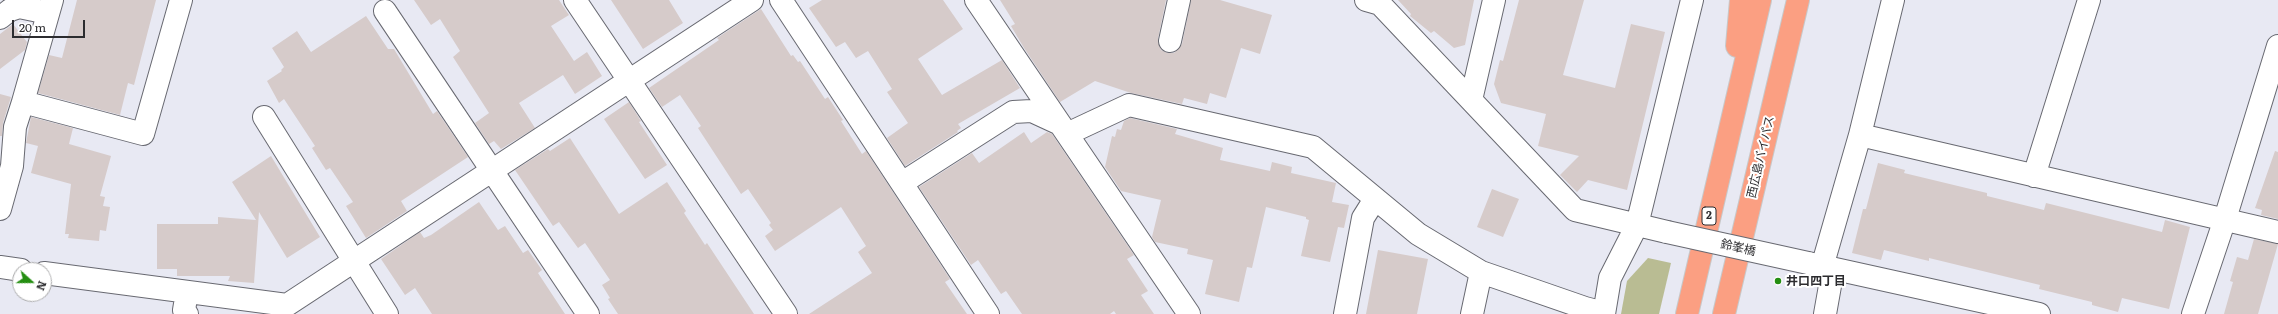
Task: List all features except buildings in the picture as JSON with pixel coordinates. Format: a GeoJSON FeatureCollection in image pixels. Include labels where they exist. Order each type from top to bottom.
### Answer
{"type":"FeatureCollection","features":[{"type":"Feature","properties":{"kind":"highway"},"geometry":{"type":"LineString","coordinates":[[1731,119],[1741,0]]}},
{"type":"Feature","properties":{"kind":"highway","name":"2"},"geometry":{"type":"LineString","coordinates":[[1687,314],[1731,119],[1760,0]]}},
{"type":"Feature","properties":{"kind":"highway","name":"西広島バイパス"},"geometry":{"type":"LineString","coordinates":[[1724,314],[1798,0]]}},
{"type":"Feature","properties":{"kind":"highway"},"geometry":{"type":"LineString","coordinates":[[1769,122],[1812,0]]}},
{"type":"Feature","properties":{"kind":"street"},"geometry":{"type":"LineString","coordinates":[[23,102],[143,134],[181,0]]}},
{"type":"Feature","properties":{"kind":"street"},"geometry":{"type":"LineString","coordinates":[[575,0],[786,314]]}},
{"type":"Feature","properties":{"kind":"street"},"geometry":{"type":"LineString","coordinates":[[52,274],[287,305],[752,0]]}},
{"type":"Feature","properties":{"kind":"street"},"geometry":{"type":"LineString","coordinates":[[976,0],[1189,314]]}},
{"type":"Feature","properties":{"kind":"street"},"geometry":{"type":"LineString","coordinates":[[1170,41],[1179,0]]}},
{"type":"Feature","properties":{"kind":"street","name":"鈴峯橋"},"geometry":{"type":"LineString","coordinates":[[1366,0],[1380,4],[1575,210],[1667,232],[2032,313]]}},
{"type":"Feature","properties":{"kind":"street"},"geometry":{"type":"LineString","coordinates":[[1471,100],[1494,0]]}},
{"type":"Feature","properties":{"kind":"street"},"geometry":{"type":"LineString","coordinates":[[902,183],[1014,112],[1032,111],[1064,129],[1129,105],[1313,147],[1418,234],[1481,272],[1584,308],[1604,313],[1610,278],[1637,225],[1692,0]]}},
{"type":"Feature","properties":{"kind":"street"},"geometry":{"type":"LineString","coordinates":[[1825,314],[1821,266],[1860,135],[1893,0]]}},
{"type":"Feature","properties":{"kind":"street"},"geometry":{"type":"LineString","coordinates":[[2034,176],[2089,0]]}},
{"type":"Feature","properties":{"kind":"street"},"geometry":{"type":"LineString","coordinates":[[787,2],[902,183],[988,314]]}},
{"type":"Feature","properties":{"kind":"street"},"geometry":{"type":"LineString","coordinates":[[0,18],[10,10],[19,7],[50,6],[15,128],[12,166],[0,209]]}},
{"type":"Feature","properties":{"kind":"street"},"geometry":{"type":"LineString","coordinates":[[385,11],[588,314]]}},
{"type":"Feature","properties":{"kind":"street"},"geometry":{"type":"LineString","coordinates":[[2193,314],[2225,219],[2278,46]]}},
{"type":"Feature","properties":{"kind":"street"},"geometry":{"type":"LineString","coordinates":[[264,118],[387,314]]}},
{"type":"Feature","properties":{"kind":"street"},"geometry":{"type":"LineString","coordinates":[[1860,135],[2278,232]]}},
{"type":"Feature","properties":{"kind":"street"},"geometry":{"type":"LineString","coordinates":[[1345,314],[1363,218],[1375,199]]}},
{"type":"Feature","properties":{"kind":"street"},"geometry":{"type":"LineString","coordinates":[[0,267],[12,269]]}},
{"type":"Feature","properties":{"kind":"street"},"geometry":{"type":"LineString","coordinates":[[1472,314],[1481,272]]}},
{"type":"Feature","properties":{"kind":"street"},"geometry":{"type":"LineString","coordinates":[[187,292],[184,310],[187,314]]}},
{"type":"Feature","properties":{"kind":"green space"},"geometry":{"type":"Polygon","coordinates":[[[1648,258],[1671,263],[1659,314],[1621,314],[1627,281],[1648,258]]]}},
{"type":"Feature","properties":{"kind":"place","name":"井口四丁目"},"geometry":{"type":"Point","coordinates":[1778,281]}}]}
